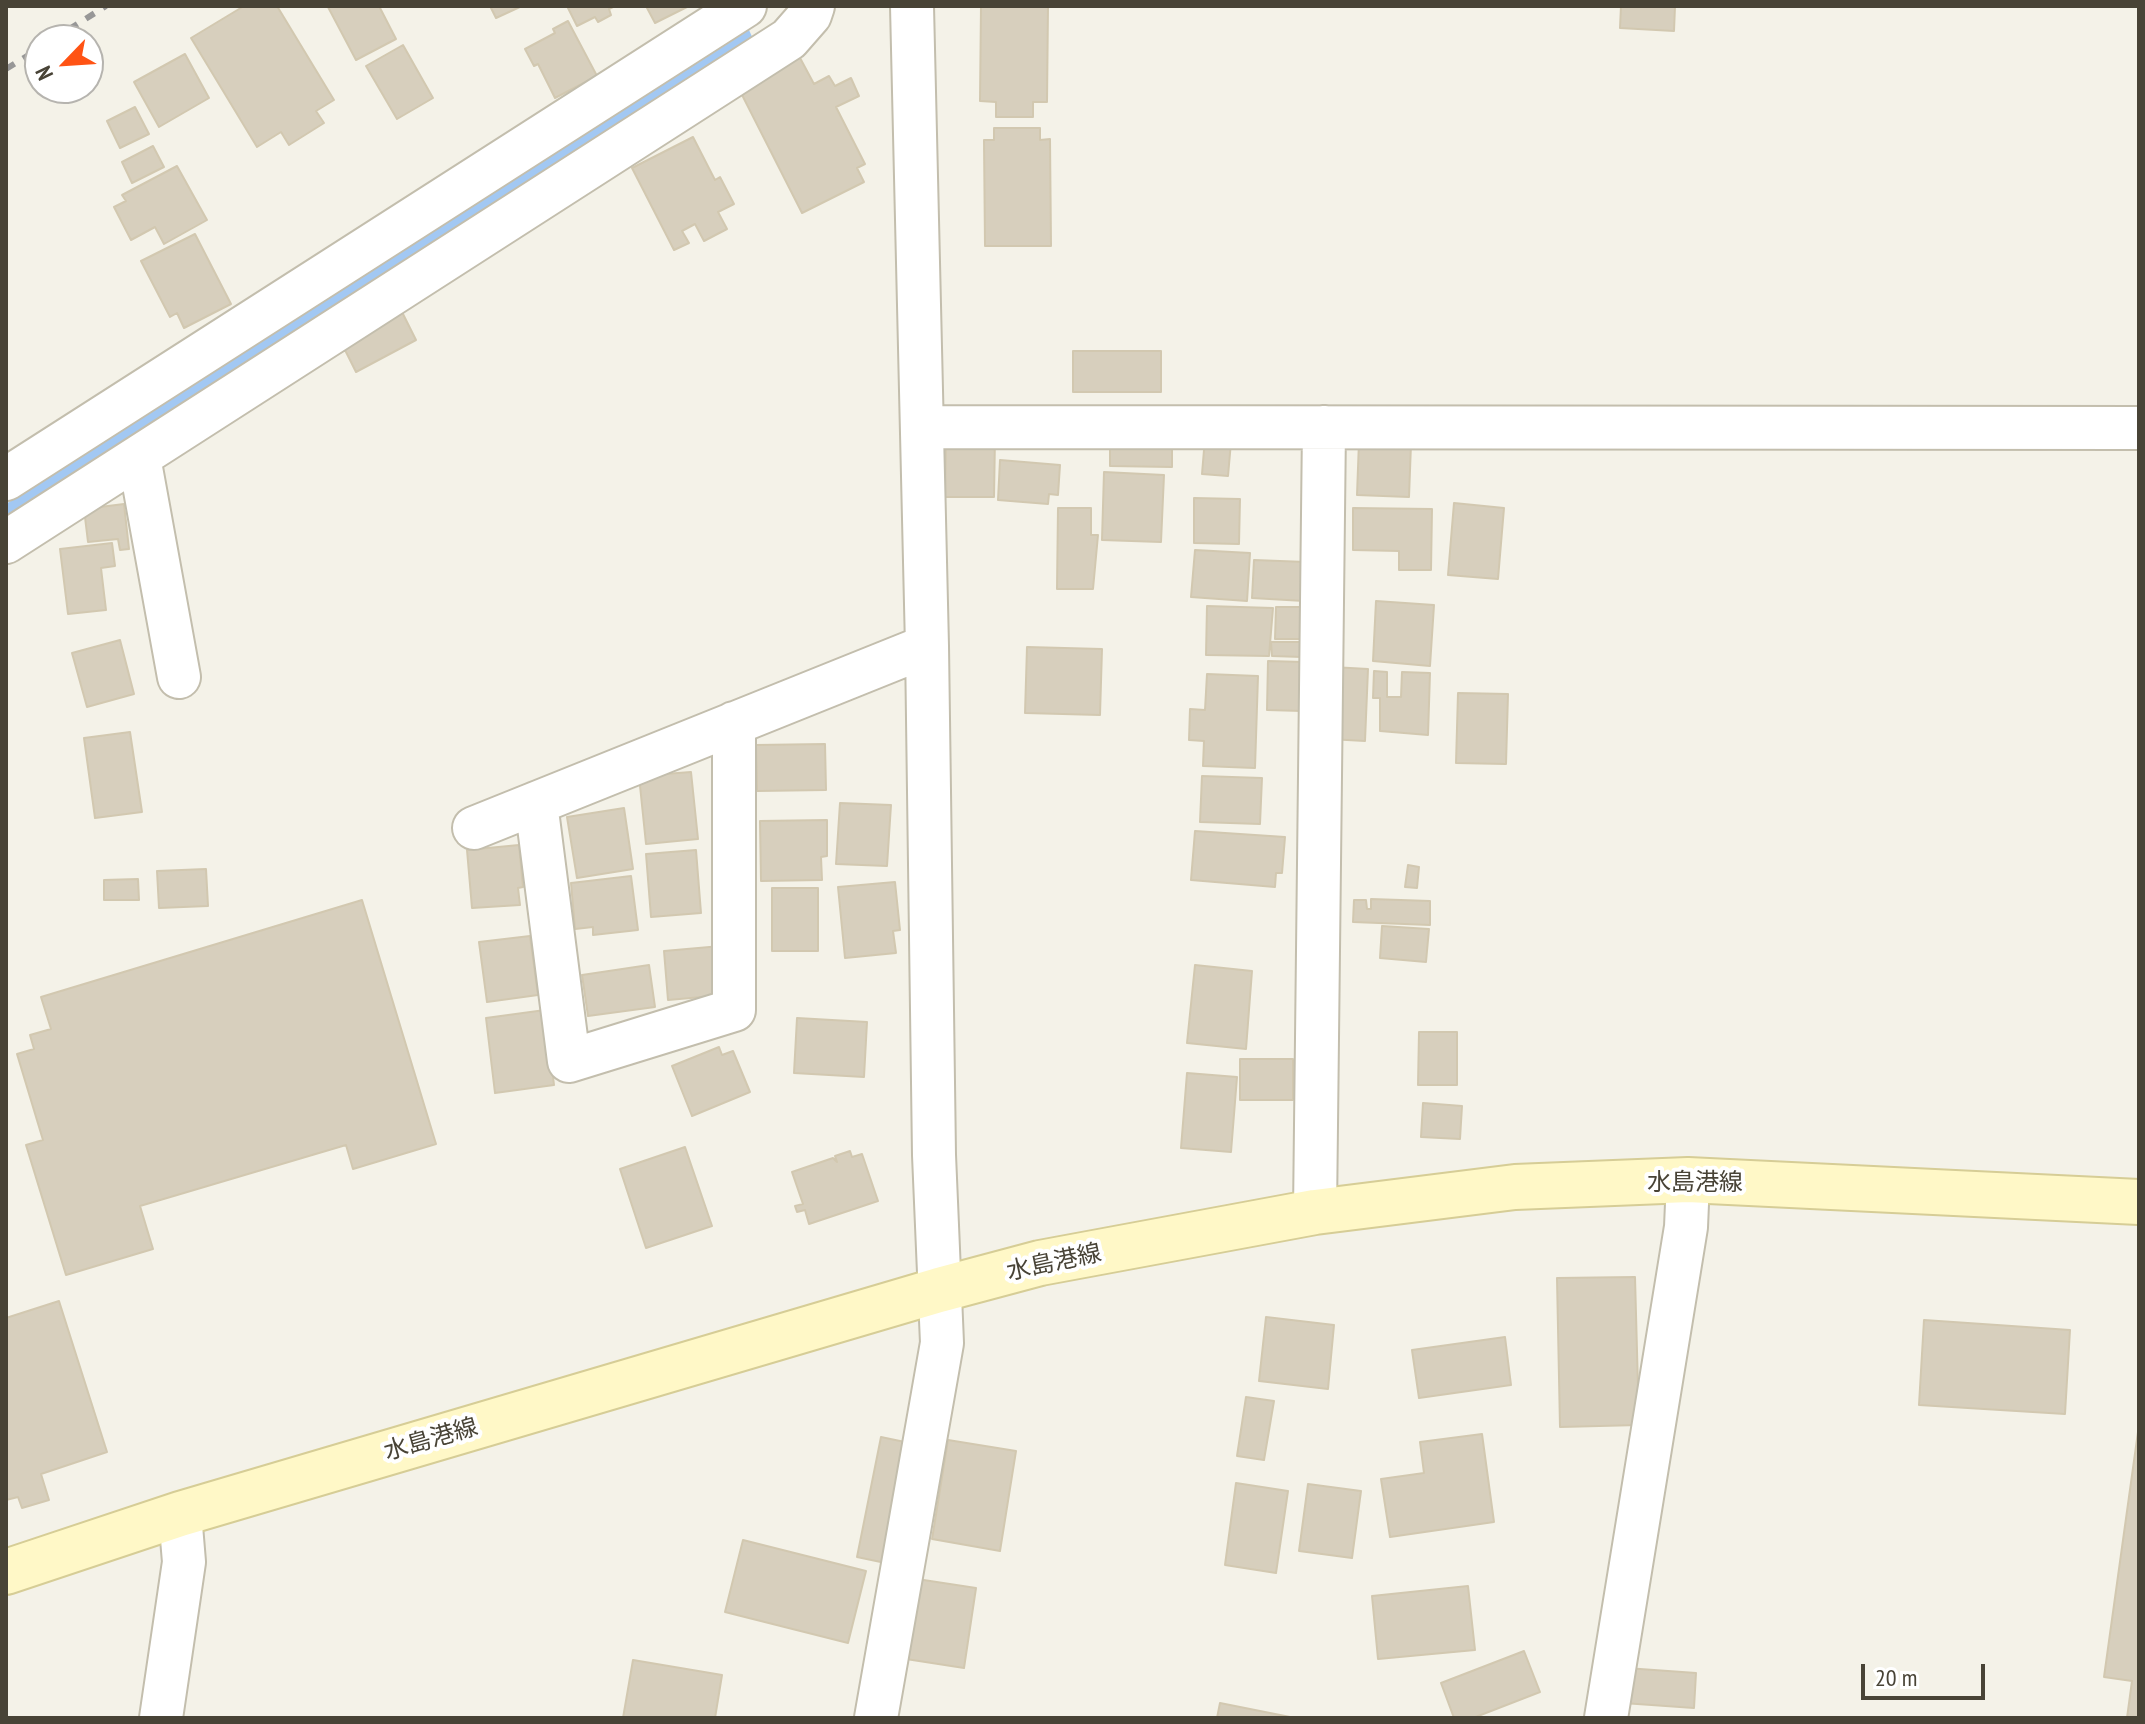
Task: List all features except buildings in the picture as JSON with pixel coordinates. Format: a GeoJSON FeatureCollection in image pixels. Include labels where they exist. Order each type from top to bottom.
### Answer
{"type":"FeatureCollection","features":[{"type":"Feature","properties":{"kind":"main road","name":"水島港線"},"geometry":{"type":"LineString","coordinates":[[6,1572],[180,1514],[939,1290],[1040,1263],[1315,1212],[1515,1187],[1688,1180],[2139,1202]]}},
{"type":"Feature","properties":{"kind":"street"},"geometry":{"type":"LineString","coordinates":[[6,479],[745,6]]}},
{"type":"Feature","properties":{"kind":"street"},"geometry":{"type":"LineString","coordinates":[[6,542],[789,39],[810,15],[813,6]]}},
{"type":"Feature","properties":{"kind":"street"},"geometry":{"type":"LineString","coordinates":[[876,1718],[942,1343],[912,6]]}},
{"type":"Feature","properties":{"kind":"street"},"geometry":{"type":"LineString","coordinates":[[922,427],[2139,428]]}},
{"type":"Feature","properties":{"kind":"street"},"geometry":{"type":"LineString","coordinates":[[1315,1212],[1324,427]]}},
{"type":"Feature","properties":{"kind":"street"},"geometry":{"type":"LineString","coordinates":[[139,457],[179,677]]}},
{"type":"Feature","properties":{"kind":"street"},"geometry":{"type":"LineString","coordinates":[[474,828],[927,646]]}},
{"type":"Feature","properties":{"kind":"street"},"geometry":{"type":"LineString","coordinates":[[536,803],[569,1061],[734,1010],[734,723]]}},
{"type":"Feature","properties":{"kind":"street"},"geometry":{"type":"LineString","coordinates":[[1606,1718],[1686,1227],[1688,1180]]}},
{"type":"Feature","properties":{"kind":"street"},"geometry":{"type":"LineString","coordinates":[[161,1718],[184,1562],[180,1514]]}},
{"type":"Feature","properties":{"kind":"water"},"geometry":{"type":"Polygon","coordinates":[[[749,30],[754,41],[6,521],[6,504],[749,30]]]}},
{"type":"Feature","properties":{"kind":"railway"},"geometry":{"type":"LineString","coordinates":[[77,24],[106,6]]}},
{"type":"Feature","properties":{"kind":"railway"},"geometry":{"type":"LineString","coordinates":[[6,69],[24,58]]}}]}
